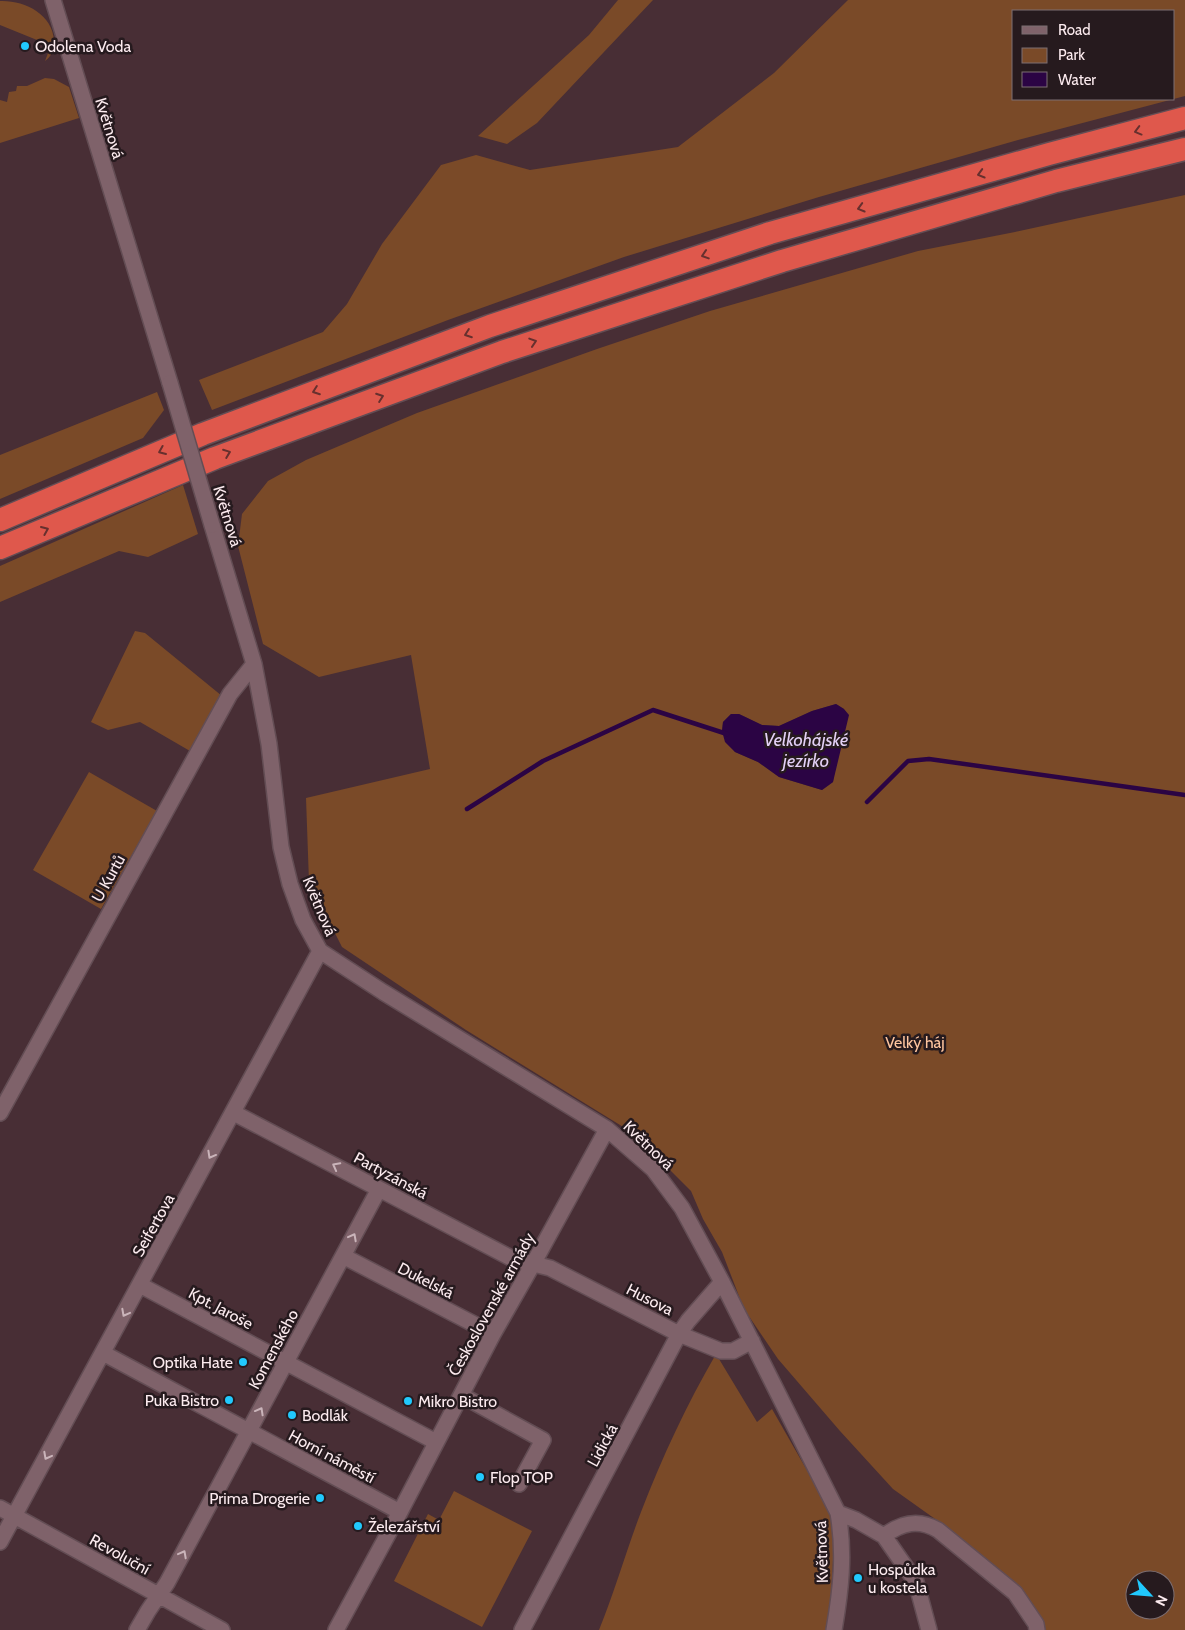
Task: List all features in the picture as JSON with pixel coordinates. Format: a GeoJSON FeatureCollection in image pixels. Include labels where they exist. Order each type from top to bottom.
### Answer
{"type":"FeatureCollection","features":[{"type":"Feature","properties":{"kind":"highway"},"geometry":{"type":"LineString","coordinates":[[0,520],[212,430],[490,326],[770,233],[1049,154],[1185,118]]}},
{"type":"Feature","properties":{"kind":"highway"},"geometry":{"type":"LineString","coordinates":[[0,548],[215,458],[512,349],[847,242],[1056,182],[1185,149]]}},
{"type":"Feature","properties":{"kind":"street","name":"Květnová"},"geometry":{"type":"LineString","coordinates":[[53,0],[254,664],[269,744],[281,847],[290,884],[303,920],[320,951],[383,992],[607,1128],[653,1169],[682,1208],[722,1282],[838,1513],[842,1535],[843,1564],[834,1630]]}},
{"type":"Feature","properties":{"kind":"street","name":"U Kurtů"},"geometry":{"type":"LineString","coordinates":[[0,1113],[230,694],[254,664]]}},
{"type":"Feature","properties":{"kind":"street","name":"Seifertova"},"geometry":{"type":"LineString","coordinates":[[0,1542],[320,951]]}},
{"type":"Feature","properties":{"kind":"street","name":"Partyzánská"},"geometry":{"type":"LineString","coordinates":[[234,1112],[513,1258],[534,1264]]}},
{"type":"Feature","properties":{"kind":"street","name":"Československé armády"},"geometry":{"type":"LineString","coordinates":[[336,1630],[493,1334],[534,1264],[607,1128]]}},
{"type":"Feature","properties":{"kind":"street","name":"Komenského"},"geometry":{"type":"LineString","coordinates":[[137,1630],[167,1583],[379,1189]]}},
{"type":"Feature","properties":{"kind":"street","name":"Dukelská"},"geometry":{"type":"LineString","coordinates":[[343,1256],[493,1334]]}},
{"type":"Feature","properties":{"kind":"street","name":"Husova"},"geometry":{"type":"LineString","coordinates":[[534,1264],[550,1268],[679,1334],[721,1351],[733,1351],[752,1341]]}},
{"type":"Feature","properties":{"kind":"street","name":"Lidická"},"geometry":{"type":"LineString","coordinates":[[522,1630],[679,1334],[722,1282]]}},
{"type":"Feature","properties":{"kind":"street","name":"Kpt. Jaroše"},"geometry":{"type":"LineString","coordinates":[[140,1285],[286,1362]]}},
{"type":"Feature","properties":{"kind":"street","name":"Horní náměstí"},"geometry":{"type":"LineString","coordinates":[[103,1353],[400,1512]]}},
{"type":"Feature","properties":{"kind":"street"},"geometry":{"type":"LineString","coordinates":[[286,1362],[436,1442]]}},
{"type":"Feature","properties":{"kind":"street"},"geometry":{"type":"LineString","coordinates":[[461,1395],[543,1440],[519,1484]]}},
{"type":"Feature","properties":{"kind":"street","name":"Revoluční"},"geometry":{"type":"LineString","coordinates":[[0,1508],[222,1630]]}},
{"type":"Feature","properties":{"kind":"street"},"geometry":{"type":"LineString","coordinates":[[838,1513],[856,1520],[884,1536],[916,1582],[929,1630]]}},
{"type":"Feature","properties":{"kind":"street"},"geometry":{"type":"LineString","coordinates":[[884,1536],[894,1529],[920,1523],[938,1530],[1015,1593],[1036,1624],[1037,1630]]}},
{"type":"Feature","properties":{"kind":"green space"},"geometry":{"type":"Polygon","coordinates":[[[618,0],[653,0],[537,123],[507,144],[478,136],[589,35],[618,0]]]}},
{"type":"Feature","properties":{"kind":"green space"},"geometry":{"type":"Polygon","coordinates":[[[848,0],[1185,0],[1185,96],[1175,99],[1175,10],[1012,10],[1012,100],[1170,100],[1018,140],[819,197],[624,257],[448,320],[212,410],[199,380],[323,332],[347,304],[382,244],[441,165],[476,155],[530,170],[678,147],[774,73],[848,0]]]}},
{"type":"Feature","properties":{"kind":"green space"},"geometry":{"type":"Polygon","coordinates":[[[0,1],[18,3],[36,10],[49,23],[54,47],[52,53],[45,61],[50,48],[37,42],[37,40],[0,25],[0,1]]]}},
{"type":"Feature","properties":{"kind":"green space"},"geometry":{"type":"Polygon","coordinates":[[[45,78],[54,79],[69,87],[79,118],[0,143],[0,100],[7,102],[9,92],[16,91],[17,86],[27,86],[45,78]]]}},
{"type":"Feature","properties":{"kind":"green space","name":"Velký háj"},"geometry":{"type":"Polygon","coordinates":[[[1185,195],[1185,1630],[1044,1630],[1006,1575],[952,1531],[893,1489],[778,1359],[744,1309],[722,1252],[703,1219],[691,1191],[633,1133],[466,1030],[342,947],[309,882],[306,798],[430,769],[411,655],[319,677],[263,644],[238,546],[242,514],[268,481],[306,460],[417,413],[597,349],[710,311],[918,251],[1185,195]],[[836,704],[812,711],[779,726],[762,725],[739,714],[731,714],[723,722],[722,731],[735,752],[758,762],[779,777],[822,790],[833,782],[844,709],[836,704]]]}},
{"type":"Feature","properties":{"kind":"green space"},"geometry":{"type":"Polygon","coordinates":[[[157,392],[164,410],[143,438],[0,499],[0,455],[157,392]]]}},
{"type":"Feature","properties":{"kind":"green space"},"geometry":{"type":"Polygon","coordinates":[[[183,485],[198,534],[148,557],[119,551],[0,602],[0,566],[183,485]]]}},
{"type":"Feature","properties":{"kind":"green space"},"geometry":{"type":"Polygon","coordinates":[[[135,631],[145,633],[222,696],[190,751],[140,722],[108,730],[91,722],[135,631]]]}},
{"type":"Feature","properties":{"kind":"green space"},"geometry":{"type":"Polygon","coordinates":[[[89,772],[157,811],[101,909],[33,870],[89,772]]]}},
{"type":"Feature","properties":{"kind":"green space"},"geometry":{"type":"Polygon","coordinates":[[[716,1354],[757,1422],[772,1409],[829,1509],[835,1525],[829,1630],[599,1630],[658,1471],[685,1411],[716,1354]]]}},
{"type":"Feature","properties":{"kind":"green space"},"geometry":{"type":"Polygon","coordinates":[[[454,1491],[532,1531],[482,1627],[394,1581],[428,1514],[439,1520],[454,1491]]]}},
{"type":"Feature","properties":{"kind":"water","name":"Velkohájské jezírko"},"geometry":{"type":"Polygon","coordinates":[[[836,704],[849,715],[833,782],[822,790],[779,777],[758,762],[735,752],[725,742],[722,731],[723,722],[731,714],[739,714],[762,725],[779,726],[812,711],[836,704]]]}},
{"type":"Feature","properties":{"kind":"waterway"},"geometry":{"type":"LineString","coordinates":[[467,809],[543,761],[653,710],[727,734]]}},
{"type":"Feature","properties":{"kind":"waterway"},"geometry":{"type":"LineString","coordinates":[[867,802],[908,761],[929,759],[1185,795]]}},
{"type":"Feature","properties":{"kind":"place","name":"Odolena Voda"},"geometry":{"type":"Point","coordinates":[25,46]}},
{"type":"Feature","properties":{"kind":"place","name":"Optika Hate"},"geometry":{"type":"Point","coordinates":[243,1362]}},
{"type":"Feature","properties":{"kind":"place","name":"Puka Bistro"},"geometry":{"type":"Point","coordinates":[229,1400]}},
{"type":"Feature","properties":{"kind":"place","name":"Mikro Bistro"},"geometry":{"type":"Point","coordinates":[408,1401]}},
{"type":"Feature","properties":{"kind":"place","name":"Bodlák"},"geometry":{"type":"Point","coordinates":[292,1415]}},
{"type":"Feature","properties":{"kind":"place","name":"Flop TOP"},"geometry":{"type":"Point","coordinates":[480,1477]}},
{"type":"Feature","properties":{"kind":"place","name":"Prima Drogerie"},"geometry":{"type":"Point","coordinates":[320,1498]}},
{"type":"Feature","properties":{"kind":"place","name":"Železářství"},"geometry":{"type":"Point","coordinates":[358,1526]}},
{"type":"Feature","properties":{"kind":"place","name":"Hospůdka u kostela"},"geometry":{"type":"Point","coordinates":[858,1578]}}]}
